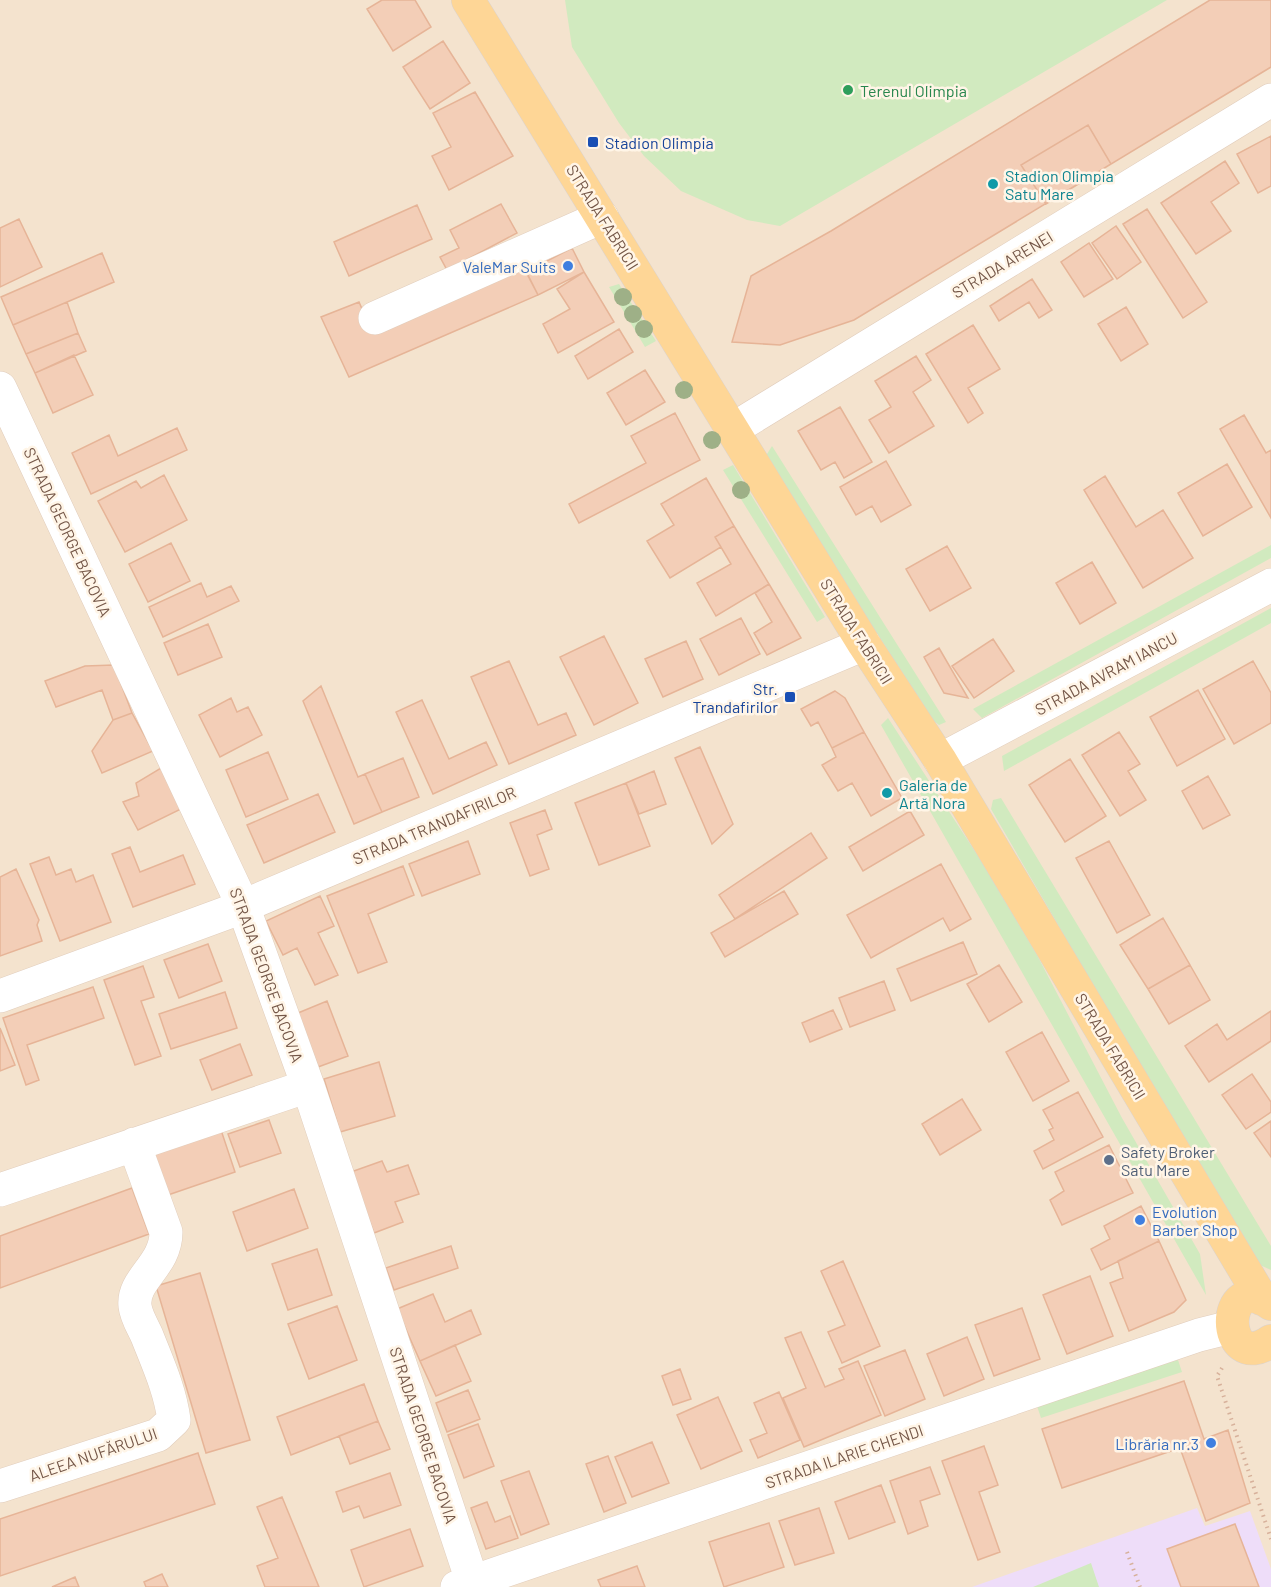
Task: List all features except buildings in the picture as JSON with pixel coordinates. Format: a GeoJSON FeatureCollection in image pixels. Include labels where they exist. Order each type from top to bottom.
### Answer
{"type":"FeatureCollection","features":[{"type":"Feature","properties":{"kind":"main road","name":"STRADA FABRICII"},"geometry":{"type":"LineString","coordinates":[[468,0],[864,644],[940,760],[1243,1265],[1260,1321]]}},
{"type":"Feature","properties":{"kind":"street","name":"STRADA ARENEI"},"geometry":{"type":"LineString","coordinates":[[733,429],[1271,100]]}},
{"type":"Feature","properties":{"kind":"street"},"geometry":{"type":"LineString","coordinates":[[375,318],[602,217]]}},
{"type":"Feature","properties":{"kind":"street","name":"STRADA GEORGE BACOVIA"},"geometry":{"type":"LineString","coordinates":[[0,388],[243,906],[308,1086],[468,1585]]}},
{"type":"Feature","properties":{"kind":"street","name":"STRADA AVRAM IANCU"},"geometry":{"type":"LineString","coordinates":[[940,760],[1271,585]]}},
{"type":"Feature","properties":{"kind":"street","name":"STRADA TRANDAFIRILOR"},"geometry":{"type":"LineString","coordinates":[[0,996],[243,906],[864,644]]}},
{"type":"Feature","properties":{"kind":"street"},"geometry":{"type":"LineString","coordinates":[[0,1190],[308,1086]]}},
{"type":"Feature","properties":{"kind":"street","name":"ALEEA NUFĂRULUI"},"geometry":{"type":"LineString","coordinates":[[0,1486],[158,1435],[174,1420],[171,1399],[135,1307],[138,1288],[166,1247],[166,1232],[134,1143]]}},
{"type":"Feature","properties":{"kind":"street","name":"STRADA ILARIE CHENDI"},"geometry":{"type":"LineString","coordinates":[[468,1585],[1199,1335],[1260,1321]]}},
{"type":"Feature","properties":{"kind":"path"},"geometry":{"type":"LineString","coordinates":[[1216,1376],[1271,1539]]}},
{"type":"Feature","properties":{"kind":"path"},"geometry":{"type":"LineString","coordinates":[[1127,1552],[1140,1587]]}},
{"type":"Feature","properties":{"kind":"shaded area"},"geometry":{"type":"Polygon","coordinates":[[[0,0],[1271,0],[1271,1587],[0,1587],[0,0]]]}},
{"type":"Feature","properties":{"kind":"shaded area"},"geometry":{"type":"Polygon","coordinates":[[[1197,1508],[1205,1526],[1250,1511],[1271,1569],[1271,1587],[972,1587],[1197,1508]]]}},
{"type":"Feature","properties":{"kind":"green space"},"geometry":{"type":"Polygon","coordinates":[[[565,0],[1167,0],[780,226],[747,220],[681,191],[644,156],[619,123],[572,47],[565,0]]]}},
{"type":"Feature","properties":{"kind":"green space"},"geometry":{"type":"Polygon","coordinates":[[[619,284],[656,341],[645,347],[609,287],[619,284]]]}},
{"type":"Feature","properties":{"kind":"green space"},"geometry":{"type":"Polygon","coordinates":[[[772,446],[946,722],[939,725],[934,721],[767,464],[767,454],[772,446]]]}},
{"type":"Feature","properties":{"kind":"green space"},"geometry":{"type":"Polygon","coordinates":[[[733,465],[825,617],[817,622],[723,470],[733,465]]]}},
{"type":"Feature","properties":{"kind":"green space"},"geometry":{"type":"Polygon","coordinates":[[[1271,545],[1271,558],[982,718],[973,709],[1271,545]]]}},
{"type":"Feature","properties":{"kind":"green space"},"geometry":{"type":"Polygon","coordinates":[[[1271,608],[1271,623],[1004,771],[1002,756],[1271,608]]]}},
{"type":"Feature","properties":{"kind":"green space"},"geometry":{"type":"Polygon","coordinates":[[[888,718],[980,859],[1037,955],[1122,1118],[1200,1254],[1206,1295],[881,725],[888,718]]]}},
{"type":"Feature","properties":{"kind":"green space"},"geometry":{"type":"Polygon","coordinates":[[[1001,798],[1271,1246],[1271,1270],[1260,1265],[1239,1237],[991,809],[993,800],[1001,798]]]}},
{"type":"Feature","properties":{"kind":"green space"},"geometry":{"type":"Polygon","coordinates":[[[1178,1360],[1182,1372],[1041,1418],[1036,1403],[1178,1360]]]}},
{"type":"Feature","properties":{"kind":"green space"},"geometry":{"type":"Polygon","coordinates":[[[1091,1563],[1099,1587],[1033,1587],[1091,1563]]]}},
{"type":"Feature","properties":{"kind":"place","name":"Terenul Olimpia"},"geometry":{"type":"Point","coordinates":[848,90]}},
{"type":"Feature","properties":{"kind":"place","name":"Stadion Olimpia"},"geometry":{"type":"Point","coordinates":[593,142]}},
{"type":"Feature","properties":{"kind":"place","name":"Stadion Olimpia Satu Mare"},"geometry":{"type":"Point","coordinates":[993,184]}},
{"type":"Feature","properties":{"kind":"place","name":"ValeMar Suits"},"geometry":{"type":"Point","coordinates":[568,266]}},
{"type":"Feature","properties":{"kind":"place","name":"Str. Trandafirilor"},"geometry":{"type":"Point","coordinates":[790,697]}},
{"type":"Feature","properties":{"kind":"place","name":"Galeria de Artă Nora"},"geometry":{"type":"Point","coordinates":[887,793]}},
{"type":"Feature","properties":{"kind":"place","name":"Safety Broker Satu Mare"},"geometry":{"type":"Point","coordinates":[1109,1160]}},
{"type":"Feature","properties":{"kind":"place","name":"Evolution Barber Shop"},"geometry":{"type":"Point","coordinates":[1140,1220]}},
{"type":"Feature","properties":{"kind":"place","name":"Librăria nr.3"},"geometry":{"type":"Point","coordinates":[1211,1443]}}]}
